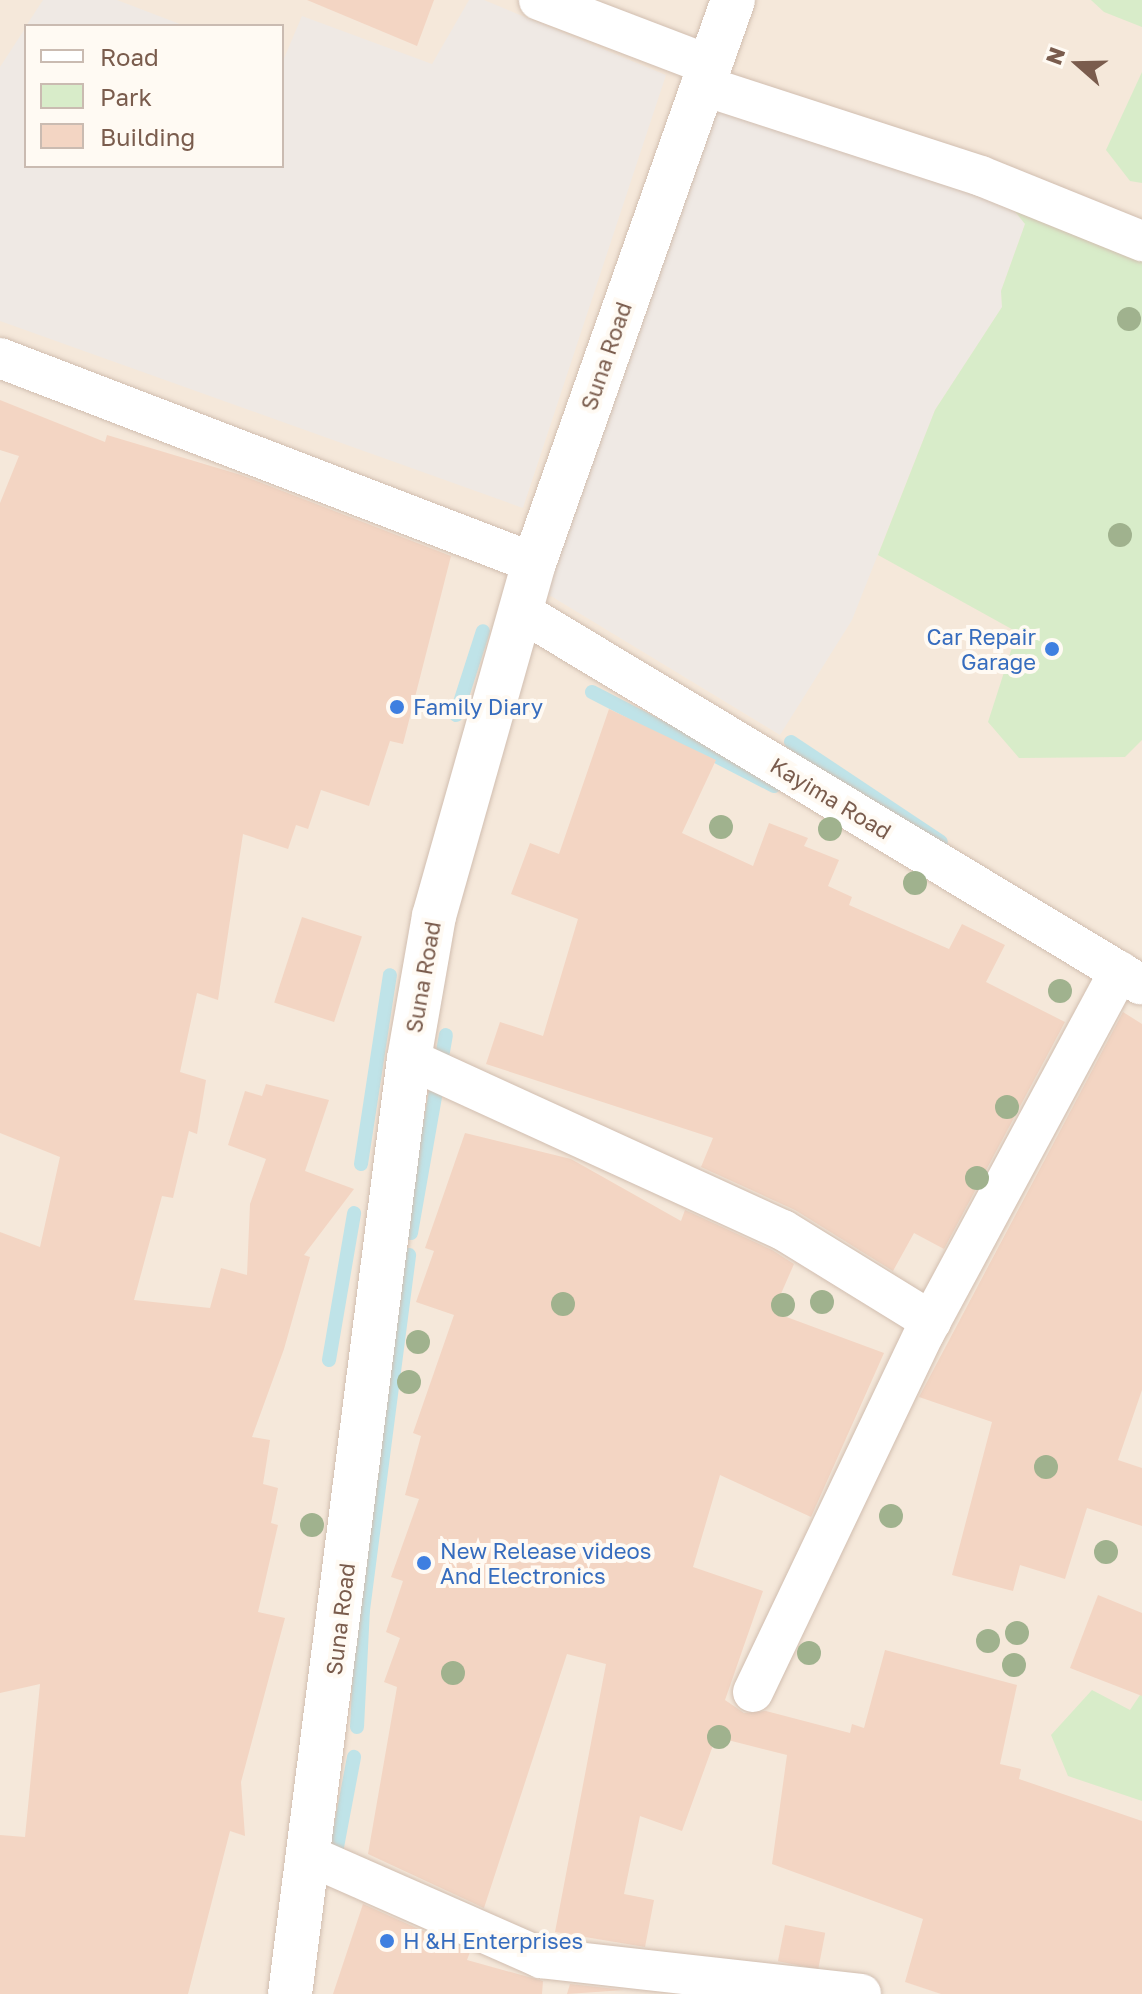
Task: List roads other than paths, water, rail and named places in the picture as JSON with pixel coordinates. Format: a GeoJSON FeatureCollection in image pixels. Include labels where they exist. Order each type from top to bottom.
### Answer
{"type":"FeatureCollection","features":[{"type":"Feature","properties":{"kind":"street"},"geometry":{"type":"LineString","coordinates":[[539,0],[705,75],[981,176],[1142,241]]}},
{"type":"Feature","properties":{"kind":"street","name":"Suna Road"},"geometry":{"type":"LineString","coordinates":[[290,1994],[310,1856],[409,1059],[451,844],[534,563],[733,0]]}},
{"type":"Feature","properties":{"kind":"street"},"geometry":{"type":"LineString","coordinates":[[0,358],[534,563]]}},
{"type":"Feature","properties":{"kind":"street","name":"Kayima Road"},"geometry":{"type":"LineString","coordinates":[[520,611],[1130,978]]}},
{"type":"Feature","properties":{"kind":"street"},"geometry":{"type":"LineString","coordinates":[[753,1692],[931,1321],[1130,978]]}},
{"type":"Feature","properties":{"kind":"street"},"geometry":{"type":"LineString","coordinates":[[409,1059],[783,1230],[931,1321]]}},
{"type":"Feature","properties":{"kind":"street"},"geometry":{"type":"LineString","coordinates":[[310,1856],[541,1958],[861,1994]]}},
{"type":"Feature","properties":{"kind":"waterway"},"geometry":{"type":"LineString","coordinates":[[456,715],[483,631]]}},
{"type":"Feature","properties":{"kind":"waterway"},"geometry":{"type":"LineString","coordinates":[[592,692],[774,786]]}},
{"type":"Feature","properties":{"kind":"waterway"},"geometry":{"type":"LineString","coordinates":[[791,742],[941,842]]}},
{"type":"Feature","properties":{"kind":"waterway"},"geometry":{"type":"LineString","coordinates":[[361,1164],[390,975]]}},
{"type":"Feature","properties":{"kind":"waterway"},"geometry":{"type":"LineString","coordinates":[[411,1233],[446,1035]]}},
{"type":"Feature","properties":{"kind":"waterway"},"geometry":{"type":"LineString","coordinates":[[329,1360],[354,1213]]}},
{"type":"Feature","properties":{"kind":"waterway"},"geometry":{"type":"LineString","coordinates":[[357,1727],[363,1610],[409,1255]]}},
{"type":"Feature","properties":{"kind":"waterway"},"geometry":{"type":"LineString","coordinates":[[334,1863],[354,1757]]}},
{"type":"Feature","properties":{"kind":"place","name":"Car Repair Garage"},"geometry":{"type":"Point","coordinates":[1052,649]}},
{"type":"Feature","properties":{"kind":"place","name":"Family Diary"},"geometry":{"type":"Point","coordinates":[397,707]}},
{"type":"Feature","properties":{"kind":"place","name":"New Release videos And Electronics"},"geometry":{"type":"Point","coordinates":[424,1563]}},
{"type":"Feature","properties":{"kind":"place","name":"H &H Enterprises"},"geometry":{"type":"Point","coordinates":[387,1941]}}]}
